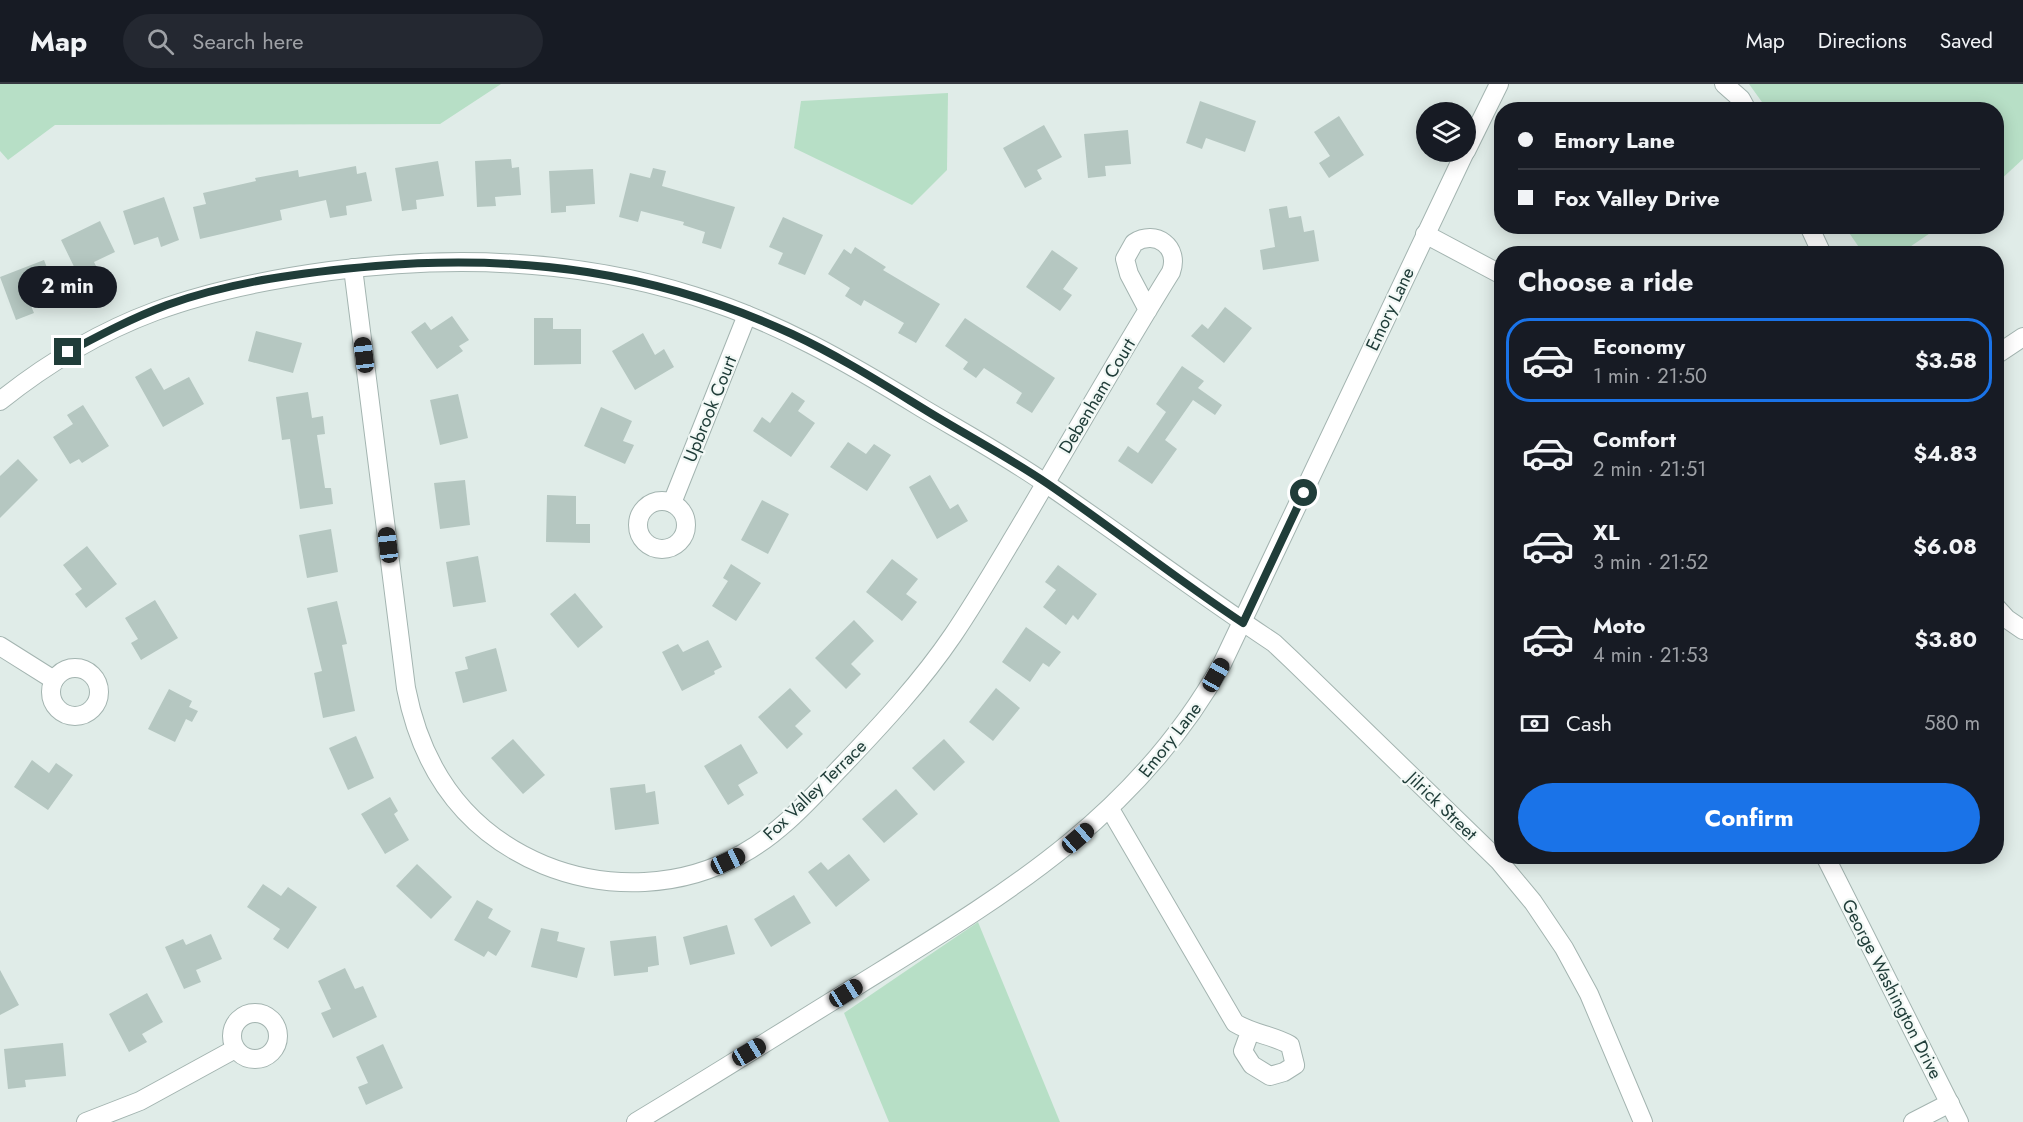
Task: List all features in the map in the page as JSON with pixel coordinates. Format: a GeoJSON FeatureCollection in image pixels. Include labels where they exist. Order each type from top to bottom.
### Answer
{"type":"FeatureCollection","features":[{"type":"Feature","properties":{"kind":"street","name":"Emory Lane"},"geometry":{"type":"LineString","coordinates":[[1476,130],[1498,84]]}},
{"type":"Feature","properties":{"kind":"street"},"geometry":{"type":"LineString","coordinates":[[1724,84],[1743,102]]}},
{"type":"Feature","properties":{"kind":"street","name":"Emory Lane"},"geometry":{"type":"LineString","coordinates":[[636,1122],[995,899],[1058,855],[1110,809],[1149,769],[1197,707],[1222,664],[1461,162]]}},
{"type":"Feature","properties":{"kind":"street"},"geometry":{"type":"LineString","coordinates":[[1425,234],[1494,271]]}},
{"type":"Feature","properties":{"kind":"street","name":"Jilrick Street"},"geometry":{"type":"LineString","coordinates":[[1,398],[68,352],[106,332],[168,305],[242,285],[353,268],[466,261],[552,266],[654,285],[693,295],[790,333],[848,363],[1046,483],[1274,644],[1494,856]]}},
{"type":"Feature","properties":{"kind":"street","name":"Fox Valley Terrace"},"geometry":{"type":"LineString","coordinates":[[353,268],[406,688],[417,733],[438,777],[469,814],[512,848],[560,872],[616,883],[669,880],[716,867],[740,856],[774,833],[806,803],[879,726],[929,668],[975,602],[1046,483]]}},
{"type":"Feature","properties":{"kind":"street","name":"Debenham Court"},"geometry":{"type":"LineString","coordinates":[[1046,483],[1148,310]]}},
{"type":"Feature","properties":{"kind":"street","name":"Upbrook Court"},"geometry":{"type":"LineString","coordinates":[[672,503],[747,315]]}},
{"type":"Feature","properties":{"kind":"street"},"geometry":{"type":"LineString","coordinates":[[2004,350],[2023,337]]}},
{"type":"Feature","properties":{"kind":"street"},"geometry":{"type":"LineString","coordinates":[[2004,616],[2023,630]]}},
{"type":"Feature","properties":{"kind":"street"},"geometry":{"type":"LineString","coordinates":[[0,646],[54,680]]}},
{"type":"Feature","properties":{"kind":"street"},"geometry":{"type":"LineString","coordinates":[[1110,809],[1235,1023],[1250,1032]]}},
{"type":"Feature","properties":{"kind":"street","name":"Jilrick Street"},"geometry":{"type":"LineString","coordinates":[[1502,864],[1548,923],[1578,972],[1600,1018],[1643,1122]]}},
{"type":"Feature","properties":{"kind":"street","name":"George Washington Drive"},"geometry":{"type":"LineString","coordinates":[[1829,864],[1959,1122]]}},
{"type":"Feature","properties":{"kind":"street"},"geometry":{"type":"LineString","coordinates":[[86,1122],[140,1101],[234,1049]]}},
{"type":"Feature","properties":{"kind":"street"},"geometry":{"type":"LineString","coordinates":[[1913,1122],[1950,1103]]}},
{"type":"Feature","properties":{"kind":"green space"},"geometry":{"type":"Polygon","coordinates":[[[0,84],[501,84],[440,124],[55,125],[8,160],[0,151],[0,84]]]}},
{"type":"Feature","properties":{"kind":"green space"},"geometry":{"type":"Polygon","coordinates":[[[1749,84],[2023,84],[2023,159],[2004,177],[2004,102],[1762,102],[1749,84]]]}},
{"type":"Feature","properties":{"kind":"green space"},"geometry":{"type":"Polygon","coordinates":[[[948,93],[947,170],[912,205],[794,148],[801,101],[948,93]]]}},
{"type":"Feature","properties":{"kind":"green space"},"geometry":{"type":"Polygon","coordinates":[[[1850,234],[1929,234],[1911,246],[1858,246],[1850,234]]]}},
{"type":"Feature","properties":{"kind":"green space"},"geometry":{"type":"Polygon","coordinates":[[[978,922],[1060,1122],[889,1122],[844,1013],[978,922]]]}},
{"type":"Feature","properties":{"kind":"building"},"geometry":{"type":"Polygon","coordinates":[[[1200,101],[1256,121],[1245,152],[1206,138],[1202,149],[1186,143],[1200,101]]]}},
{"type":"Feature","properties":{"kind":"building"},"geometry":{"type":"Polygon","coordinates":[[[1339,116],[1364,155],[1329,178],[1319,163],[1330,156],[1314,132],[1339,116]]]}},
{"type":"Feature","properties":{"kind":"building"},"geometry":{"type":"Polygon","coordinates":[[[1044,125],[1062,157],[1037,170],[1042,179],[1025,188],[1003,148],[1044,125]]]}},
{"type":"Feature","properties":{"kind":"building"},"geometry":{"type":"Polygon","coordinates":[[[1128,130],[1131,164],[1105,166],[1106,176],[1088,178],[1084,134],[1128,130]]]}},
{"type":"Feature","properties":{"kind":"building"},"geometry":{"type":"Polygon","coordinates":[[[511,159],[512,168],[519,167],[521,195],[495,197],[496,206],[477,207],[475,161],[511,159]]]}},
{"type":"Feature","properties":{"kind":"building"},"geometry":{"type":"Polygon","coordinates":[[[438,161],[444,196],[416,200],[417,209],[402,211],[395,168],[438,161]]]}},
{"type":"Feature","properties":{"kind":"building"},"geometry":{"type":"Polygon","coordinates":[[[356,166],[357,174],[366,172],[372,201],[346,206],[347,215],[330,218],[326,200],[280,210],[282,220],[200,239],[193,207],[206,204],[203,193],[256,181],[255,178],[298,170],[299,177],[356,166]]]}},
{"type":"Feature","properties":{"kind":"building"},"geometry":{"type":"Polygon","coordinates":[[[653,168],[666,171],[662,186],[735,207],[721,249],[702,243],[705,232],[683,225],[684,222],[641,211],[638,222],[619,217],[630,173],[650,178],[653,168]]]}},
{"type":"Feature","properties":{"kind":"building"},"geometry":{"type":"Polygon","coordinates":[[[593,169],[595,204],[566,206],[566,212],[551,213],[549,171],[593,169]]]}},
{"type":"Feature","properties":{"kind":"building"},"geometry":{"type":"Polygon","coordinates":[[[164,197],[179,240],[161,247],[158,237],[134,245],[123,211],[164,197]]]}},
{"type":"Feature","properties":{"kind":"building"},"geometry":{"type":"Polygon","coordinates":[[[1287,206],[1289,218],[1301,216],[1304,232],[1314,230],[1319,261],[1263,270],[1260,250],[1275,247],[1269,209],[1287,206]]]}},
{"type":"Feature","properties":{"kind":"building"},"geometry":{"type":"Polygon","coordinates":[[[783,217],[823,235],[805,275],[778,264],[783,253],[769,247],[783,217]]]}},
{"type":"Feature","properties":{"kind":"building"},"geometry":{"type":"Polygon","coordinates":[[[100,221],[115,252],[94,262],[99,272],[81,281],[61,240],[100,221]]]}},
{"type":"Feature","properties":{"kind":"building"},"geometry":{"type":"Polygon","coordinates":[[[855,247],[886,267],[883,270],[940,304],[916,343],[898,333],[904,323],[864,300],[861,306],[845,296],[850,288],[828,274],[844,249],[851,254],[855,247]]]}},
{"type":"Feature","properties":{"kind":"building"},"geometry":{"type":"Polygon","coordinates":[[[1052,250],[1078,268],[1063,289],[1072,295],[1060,311],[1026,287],[1052,250]]]}},
{"type":"Feature","properties":{"kind":"building"},"geometry":{"type":"Polygon","coordinates":[[[44,260],[58,296],[31,306],[34,313],[16,320],[0,277],[44,260]]]}},
{"type":"Feature","properties":{"kind":"building"},"geometry":{"type":"Polygon","coordinates":[[[1225,307],[1252,328],[1224,363],[1191,336],[1202,324],[1208,329],[1225,307]]]}},
{"type":"Feature","properties":{"kind":"building"},"geometry":{"type":"Polygon","coordinates":[[[452,316],[469,340],[459,346],[463,351],[437,369],[411,332],[425,322],[431,330],[452,316]]]}},
{"type":"Feature","properties":{"kind":"building"},"geometry":{"type":"Polygon","coordinates":[[[534,318],[553,318],[553,329],[581,329],[581,364],[534,365],[534,318]]]}},
{"type":"Feature","properties":{"kind":"building"},"geometry":{"type":"Polygon","coordinates":[[[965,318],[1055,378],[1032,413],[1016,403],[1022,393],[984,368],[976,378],[963,369],[968,362],[945,346],[965,318]]]}},
{"type":"Feature","properties":{"kind":"building"},"geometry":{"type":"Polygon","coordinates":[[[256,331],[302,343],[293,373],[248,361],[256,331]]]}},
{"type":"Feature","properties":{"kind":"building"},"geometry":{"type":"Polygon","coordinates":[[[643,333],[655,355],[664,349],[674,367],[635,390],[612,351],[643,333]]]}},
{"type":"Feature","properties":{"kind":"building"},"geometry":{"type":"Polygon","coordinates":[[[1182,366],[1204,381],[1198,388],[1222,405],[1215,415],[1193,400],[1165,440],[1177,449],[1152,484],[1118,461],[1128,446],[1138,453],[1166,412],[1156,404],[1182,366]]]}},
{"type":"Feature","properties":{"kind":"building"},"geometry":{"type":"Polygon","coordinates":[[[151,368],[164,390],[189,377],[204,404],[163,427],[135,377],[151,368]]]}},
{"type":"Feature","properties":{"kind":"building"},"geometry":{"type":"Polygon","coordinates":[[[308,392],[312,418],[323,416],[325,434],[317,435],[325,488],[331,488],[333,504],[300,509],[290,439],[282,440],[276,397],[308,392]]]}},
{"type":"Feature","properties":{"kind":"building"},"geometry":{"type":"Polygon","coordinates":[[[792,392],[805,401],[798,411],[815,423],[791,457],[753,431],[762,417],[770,423],[792,392]]]}},
{"type":"Feature","properties":{"kind":"building"},"geometry":{"type":"Polygon","coordinates":[[[458,394],[468,438],[440,445],[430,400],[458,394]]]}},
{"type":"Feature","properties":{"kind":"building"},"geometry":{"type":"Polygon","coordinates":[[[83,405],[109,446],[82,463],[79,459],[70,464],[53,437],[73,424],[67,415],[83,405]]]}},
{"type":"Feature","properties":{"kind":"building"},"geometry":{"type":"Polygon","coordinates":[[[601,407],[632,421],[623,441],[634,445],[625,464],[584,446],[601,407]]]}},
{"type":"Feature","properties":{"kind":"building"},"geometry":{"type":"Polygon","coordinates":[[[848,442],[866,454],[874,444],[891,455],[867,491],[830,467],[848,442]]]}},
{"type":"Feature","properties":{"kind":"building"},"geometry":{"type":"Polygon","coordinates":[[[18,459],[38,480],[0,518],[0,476],[18,459]]]}},
{"type":"Feature","properties":{"kind":"building"},"geometry":{"type":"Polygon","coordinates":[[[930,475],[950,509],[958,504],[968,521],[937,539],[909,487],[930,475]]]}},
{"type":"Feature","properties":{"kind":"building"},"geometry":{"type":"Polygon","coordinates":[[[465,480],[470,525],[440,529],[434,483],[465,480]]]}},
{"type":"Feature","properties":{"kind":"building"},"geometry":{"type":"Polygon","coordinates":[[[547,495],[576,496],[576,524],[590,524],[590,543],[546,542],[547,495]]]}},
{"type":"Feature","properties":{"kind":"building"},"geometry":{"type":"Polygon","coordinates":[[[762,500],[789,514],[768,554],[741,540],[762,500]]]}},
{"type":"Feature","properties":{"kind":"building"},"geometry":{"type":"Polygon","coordinates":[[[331,529],[338,572],[307,578],[299,535],[331,529]]]}},
{"type":"Feature","properties":{"kind":"building"},"geometry":{"type":"Polygon","coordinates":[[[87,546],[117,584],[86,608],[75,594],[82,589],[63,565],[87,546]]]}},
{"type":"Feature","properties":{"kind":"building"},"geometry":{"type":"Polygon","coordinates":[[[478,556],[486,602],[453,607],[446,562],[478,556]]]}},
{"type":"Feature","properties":{"kind":"building"},"geometry":{"type":"Polygon","coordinates":[[[892,559],[918,579],[906,594],[917,602],[902,621],[866,592],[892,559]]]}},
{"type":"Feature","properties":{"kind":"building"},"geometry":{"type":"Polygon","coordinates":[[[731,564],[761,583],[736,621],[712,606],[728,581],[723,578],[731,564]]]}},
{"type":"Feature","properties":{"kind":"building"},"geometry":{"type":"Polygon","coordinates":[[[1058,565],[1097,594],[1078,620],[1073,615],[1066,625],[1043,607],[1056,590],[1045,582],[1058,565]]]}},
{"type":"Feature","properties":{"kind":"building"},"geometry":{"type":"Polygon","coordinates":[[[575,593],[603,627],[578,648],[550,614],[575,593]]]}},
{"type":"Feature","properties":{"kind":"building"},"geometry":{"type":"Polygon","coordinates":[[[155,600],[178,638],[141,660],[131,643],[138,639],[125,618],[155,600]]]}},
{"type":"Feature","properties":{"kind":"building"},"geometry":{"type":"Polygon","coordinates":[[[337,601],[347,644],[342,645],[355,711],[323,718],[314,673],[322,671],[307,608],[337,601]]]}},
{"type":"Feature","properties":{"kind":"building"},"geometry":{"type":"Polygon","coordinates":[[[854,620],[874,641],[851,664],[861,674],[846,689],[815,658],[854,620]]]}},
{"type":"Feature","properties":{"kind":"building"},"geometry":{"type":"Polygon","coordinates":[[[1026,627],[1061,652],[1049,667],[1043,663],[1030,682],[1002,662],[1026,627]]]}},
{"type":"Feature","properties":{"kind":"building"},"geometry":{"type":"Polygon","coordinates":[[[708,640],[722,667],[714,671],[715,674],[682,691],[662,652],[678,644],[683,652],[708,640]]]}},
{"type":"Feature","properties":{"kind":"building"},"geometry":{"type":"Polygon","coordinates":[[[496,648],[507,691],[463,703],[455,672],[468,669],[465,657],[496,648]]]}},
{"type":"Feature","properties":{"kind":"building"},"geometry":{"type":"Polygon","coordinates":[[[790,688],[811,711],[795,726],[803,734],[787,749],[758,717],[790,688]]]}},
{"type":"Feature","properties":{"kind":"building"},"geometry":{"type":"Polygon","coordinates":[[[996,688],[1020,708],[993,741],[969,722],[996,688]]]}},
{"type":"Feature","properties":{"kind":"building"},"geometry":{"type":"Polygon","coordinates":[[[169,689],[192,701],[189,707],[198,711],[192,722],[186,719],[175,742],[148,729],[169,689]]]}},
{"type":"Feature","properties":{"kind":"building"},"geometry":{"type":"Polygon","coordinates":[[[356,736],[374,778],[348,790],[329,748],[356,736]]]}},
{"type":"Feature","properties":{"kind":"building"},"geometry":{"type":"Polygon","coordinates":[[[513,739],[545,775],[523,794],[491,758],[513,739]]]}},
{"type":"Feature","properties":{"kind":"building"},"geometry":{"type":"Polygon","coordinates":[[[944,739],[965,762],[934,791],[912,768],[944,739]]]}},
{"type":"Feature","properties":{"kind":"building"},"geometry":{"type":"Polygon","coordinates":[[[741,744],[758,773],[738,785],[744,795],[728,805],[704,766],[741,744]]]}},
{"type":"Feature","properties":{"kind":"building"},"geometry":{"type":"Polygon","coordinates":[[[32,760],[49,773],[56,763],[73,775],[48,810],[14,787],[32,760]]]}},
{"type":"Feature","properties":{"kind":"building"},"geometry":{"type":"Polygon","coordinates":[[[645,784],[646,793],[655,791],[659,824],[615,830],[610,788],[645,784]]]}},
{"type":"Feature","properties":{"kind":"building"},"geometry":{"type":"Polygon","coordinates":[[[896,789],[918,814],[884,843],[862,819],[896,789]]]}},
{"type":"Feature","properties":{"kind":"building"},"geometry":{"type":"Polygon","coordinates":[[[390,797],[398,811],[394,814],[409,840],[385,854],[361,814],[390,797]]]}},
{"type":"Feature","properties":{"kind":"building"},"geometry":{"type":"Polygon","coordinates":[[[849,854],[870,880],[836,907],[808,872],[821,862],[828,870],[849,854]]]}},
{"type":"Feature","properties":{"kind":"building"},"geometry":{"type":"Polygon","coordinates":[[[417,864],[452,897],[431,919],[396,886],[417,864]]]}},
{"type":"Feature","properties":{"kind":"building"},"geometry":{"type":"Polygon","coordinates":[[[263,884],[281,896],[288,887],[317,907],[288,949],[273,939],[280,929],[247,907],[263,884]]]}},
{"type":"Feature","properties":{"kind":"building"},"geometry":{"type":"Polygon","coordinates":[[[794,895],[811,923],[771,947],[754,919],[794,895]]]}},
{"type":"Feature","properties":{"kind":"building"},"geometry":{"type":"Polygon","coordinates":[[[477,900],[493,909],[488,918],[511,931],[496,956],[488,951],[484,957],[454,940],[477,900]]]}},
{"type":"Feature","properties":{"kind":"building"},"geometry":{"type":"Polygon","coordinates":[[[727,925],[735,954],[690,965],[683,937],[727,925]]]}},
{"type":"Feature","properties":{"kind":"building"},"geometry":{"type":"Polygon","coordinates":[[[541,928],[559,932],[557,941],[585,948],[577,978],[531,967],[541,928]]]}},
{"type":"Feature","properties":{"kind":"building"},"geometry":{"type":"Polygon","coordinates":[[[211,934],[222,959],[196,970],[201,982],[184,989],[165,947],[183,939],[186,945],[211,934]]]}},
{"type":"Feature","properties":{"kind":"building"},"geometry":{"type":"Polygon","coordinates":[[[656,936],[659,965],[648,967],[648,972],[614,976],[610,941],[656,936]]]}},
{"type":"Feature","properties":{"kind":"building"},"geometry":{"type":"Polygon","coordinates":[[[345,968],[355,989],[363,986],[377,1017],[333,1038],[321,1013],[331,1009],[318,981],[345,968]]]}},
{"type":"Feature","properties":{"kind":"building"},"geometry":{"type":"Polygon","coordinates":[[[0,970],[19,1005],[0,1015],[0,970]]]}},
{"type":"Feature","properties":{"kind":"building"},"geometry":{"type":"Polygon","coordinates":[[[147,993],[163,1022],[142,1034],[147,1042],[129,1052],[109,1014],[147,993]]]}},
{"type":"Feature","properties":{"kind":"building"},"geometry":{"type":"Polygon","coordinates":[[[63,1043],[66,1076],[25,1080],[26,1087],[8,1089],[4,1049],[63,1043]]]}},
{"type":"Feature","properties":{"kind":"building"},"geometry":{"type":"Polygon","coordinates":[[[383,1044],[403,1088],[366,1105],[358,1087],[368,1083],[356,1057],[383,1044]]]}},
{"type":"Feature","properties":{"kind":"route"},"geometry":{"type":"LineString","coordinates":[[68,352],[133,319],[168,305],[242,285],[353,268],[410,263],[484,261],[552,266],[622,278],[693,295],[747,315],[820,348],[1046,483],[1243,623],[1304,493]]}}]}
